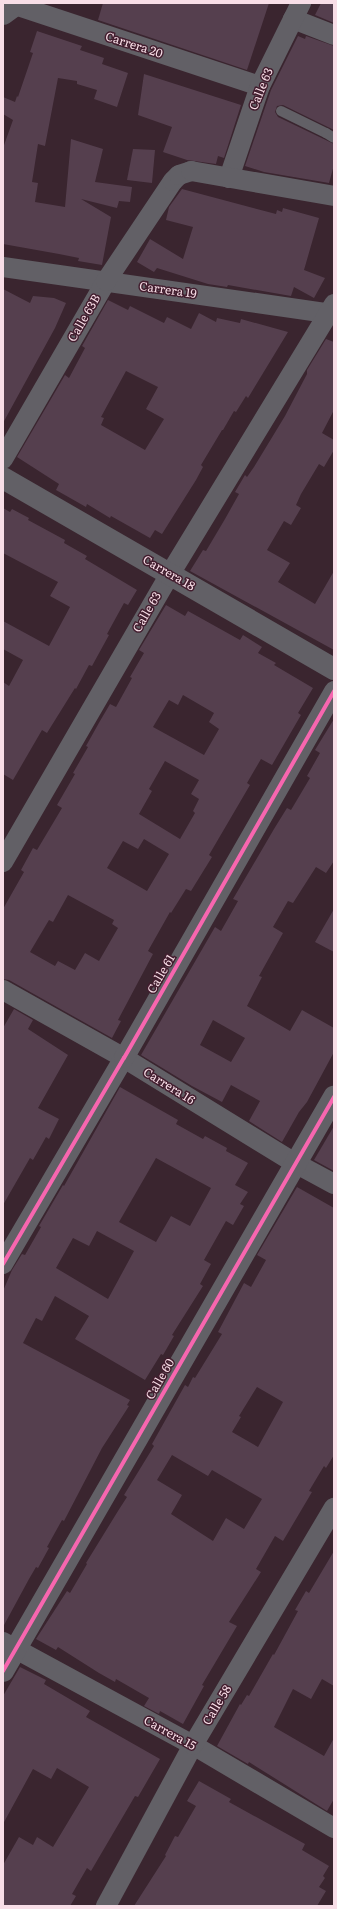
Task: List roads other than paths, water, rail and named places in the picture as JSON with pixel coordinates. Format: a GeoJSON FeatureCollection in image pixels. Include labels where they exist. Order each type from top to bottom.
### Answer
{"type":"FeatureCollection","features":[{"type":"Feature","properties":{"kind":"street","name":"Carrera 20"},"geometry":{"type":"LineString","coordinates":[[12,7],[260,86]]}},
{"type":"Feature","properties":{"kind":"street","name":"Calle 63"},"geometry":{"type":"LineString","coordinates":[[229,178],[260,86],[297,11]]}},
{"type":"Feature","properties":{"kind":"street"},"geometry":{"type":"LineString","coordinates":[[297,11],[334,35]]}},
{"type":"Feature","properties":{"kind":"street","name":"Calle 63B"},"geometry":{"type":"LineString","coordinates":[[3,459],[106,281],[173,181],[179,175],[191,171],[229,178]]}},
{"type":"Feature","properties":{"kind":"street"},"geometry":{"type":"LineString","coordinates":[[229,178],[334,196]]}},
{"type":"Feature","properties":{"kind":"street","name":"Carrera 19"},"geometry":{"type":"LineString","coordinates":[[3,266],[106,281],[333,310]]}},
{"type":"Feature","properties":{"kind":"street","name":"Calle 63"},"geometry":{"type":"LineString","coordinates":[[3,862],[170,574],[333,310]]}},
{"type":"Feature","properties":{"kind":"street","name":"Carrera 18"},"geometry":{"type":"LineString","coordinates":[[3,478],[334,669]]}},
{"type":"Feature","properties":{"kind":"street","name":"Calle 61"},"geometry":{"type":"LineString","coordinates":[[3,1264],[124,1058],[334,691]]}},
{"type":"Feature","properties":{"kind":"street","name":"Carrera 16"},"geometry":{"type":"LineString","coordinates":[[3,990],[124,1058],[295,1163],[334,1184]]}},
{"type":"Feature","properties":{"kind":"street","name":"Calle 60"},"geometry":{"type":"LineString","coordinates":[[3,1671],[9,1645],[78,1543],[334,1097]]}},
{"type":"Feature","properties":{"kind":"street","name":"Calle 58"},"geometry":{"type":"LineString","coordinates":[[106,1906],[194,1745],[334,1508]]}},
{"type":"Feature","properties":{"kind":"street","name":"Carrera 15"},"geometry":{"type":"LineString","coordinates":[[9,1645],[194,1745],[334,1828]]}},
{"type":"Feature","properties":{"kind":"lane"},"geometry":{"type":"LineString","coordinates":[[281,111],[334,138]]}}]}
